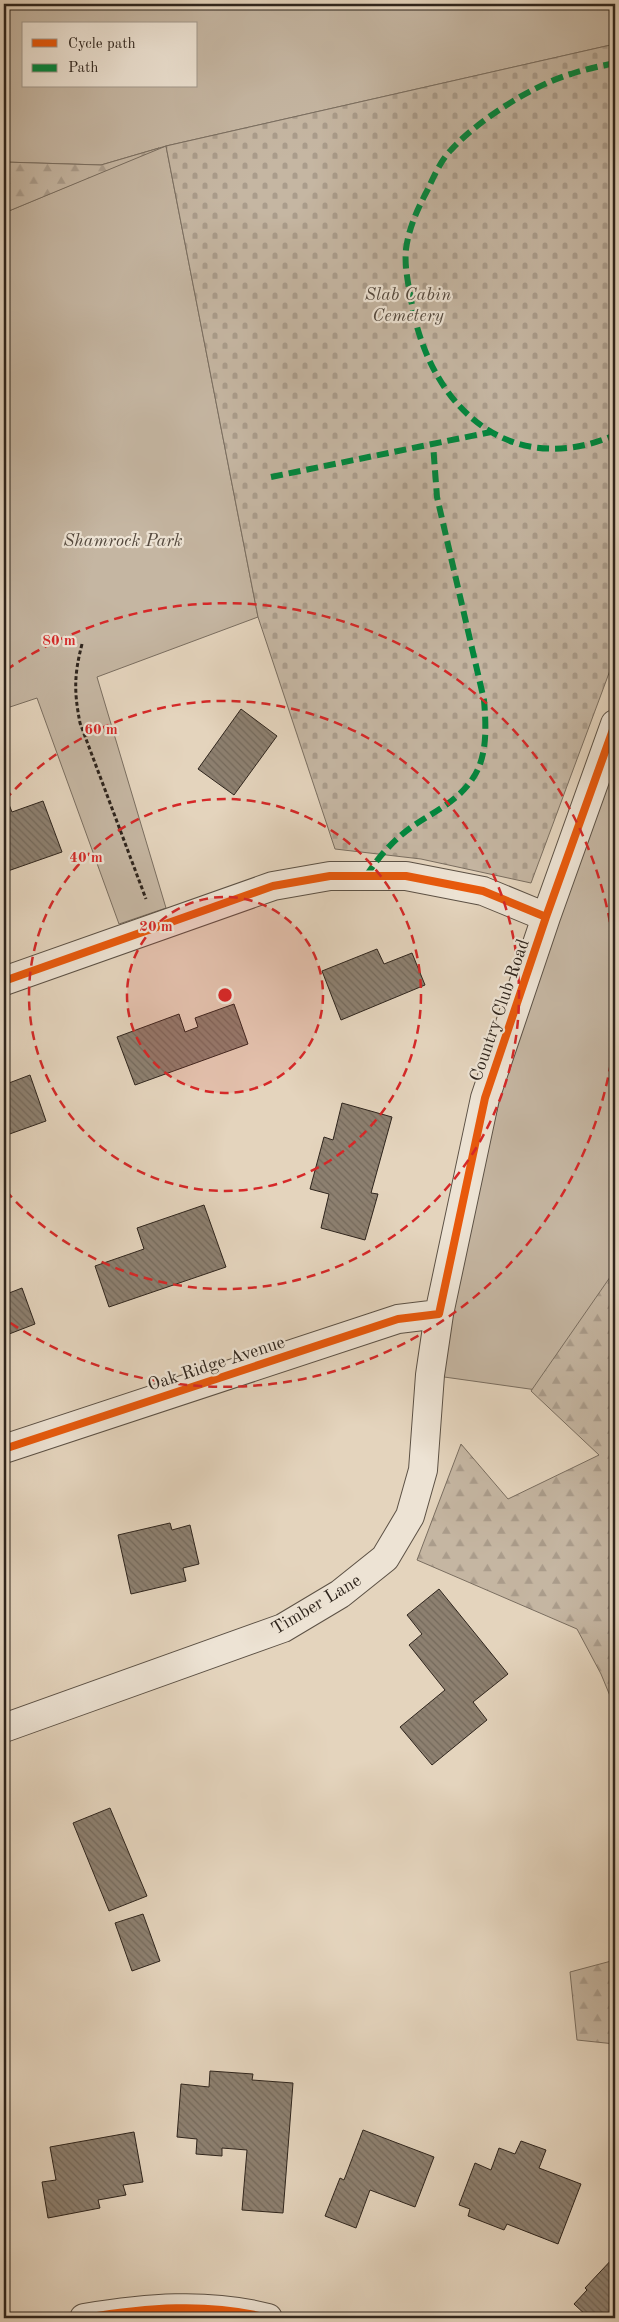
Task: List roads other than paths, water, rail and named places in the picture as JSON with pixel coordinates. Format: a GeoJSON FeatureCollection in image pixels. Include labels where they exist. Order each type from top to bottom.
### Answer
{"type":"FeatureCollection","features":[{"type":"Feature","properties":{"kind":"street","name":"Country Club Road"},"geometry":{"type":"LineString","coordinates":[[439,1314],[486,1098],[546,917],[615,724]]}},
{"type":"Feature","properties":{"kind":"street"},"geometry":{"type":"LineString","coordinates":[[4,981],[273,886],[330,876],[406,876],[483,891],[546,917]]}},
{"type":"Feature","properties":{"kind":"street","name":"Oak Ridge Avenue"},"geometry":{"type":"LineString","coordinates":[[4,1449],[398,1319],[439,1314]]}},
{"type":"Feature","properties":{"kind":"street","name":"Timber Lane"},"geometry":{"type":"LineString","coordinates":[[4,1728],[283,1628],[340,1594],[385,1558],[410,1516],[423,1470],[430,1375],[439,1314]]}},
{"type":"Feature","properties":{"kind":"street"},"geometry":{"type":"LineString","coordinates":[[84,2318],[136,2310],[192,2308],[227,2310],[268,2318]]}},
{"type":"Feature","properties":{"kind":"park label","name":"Slab Cabin Cemetery"},"geometry":{"type":"Point","coordinates":[408,304]}},
{"type":"Feature","properties":{"kind":"park label","name":"Shamrock Park"},"geometry":{"type":"Point","coordinates":[123,540]}}]}
